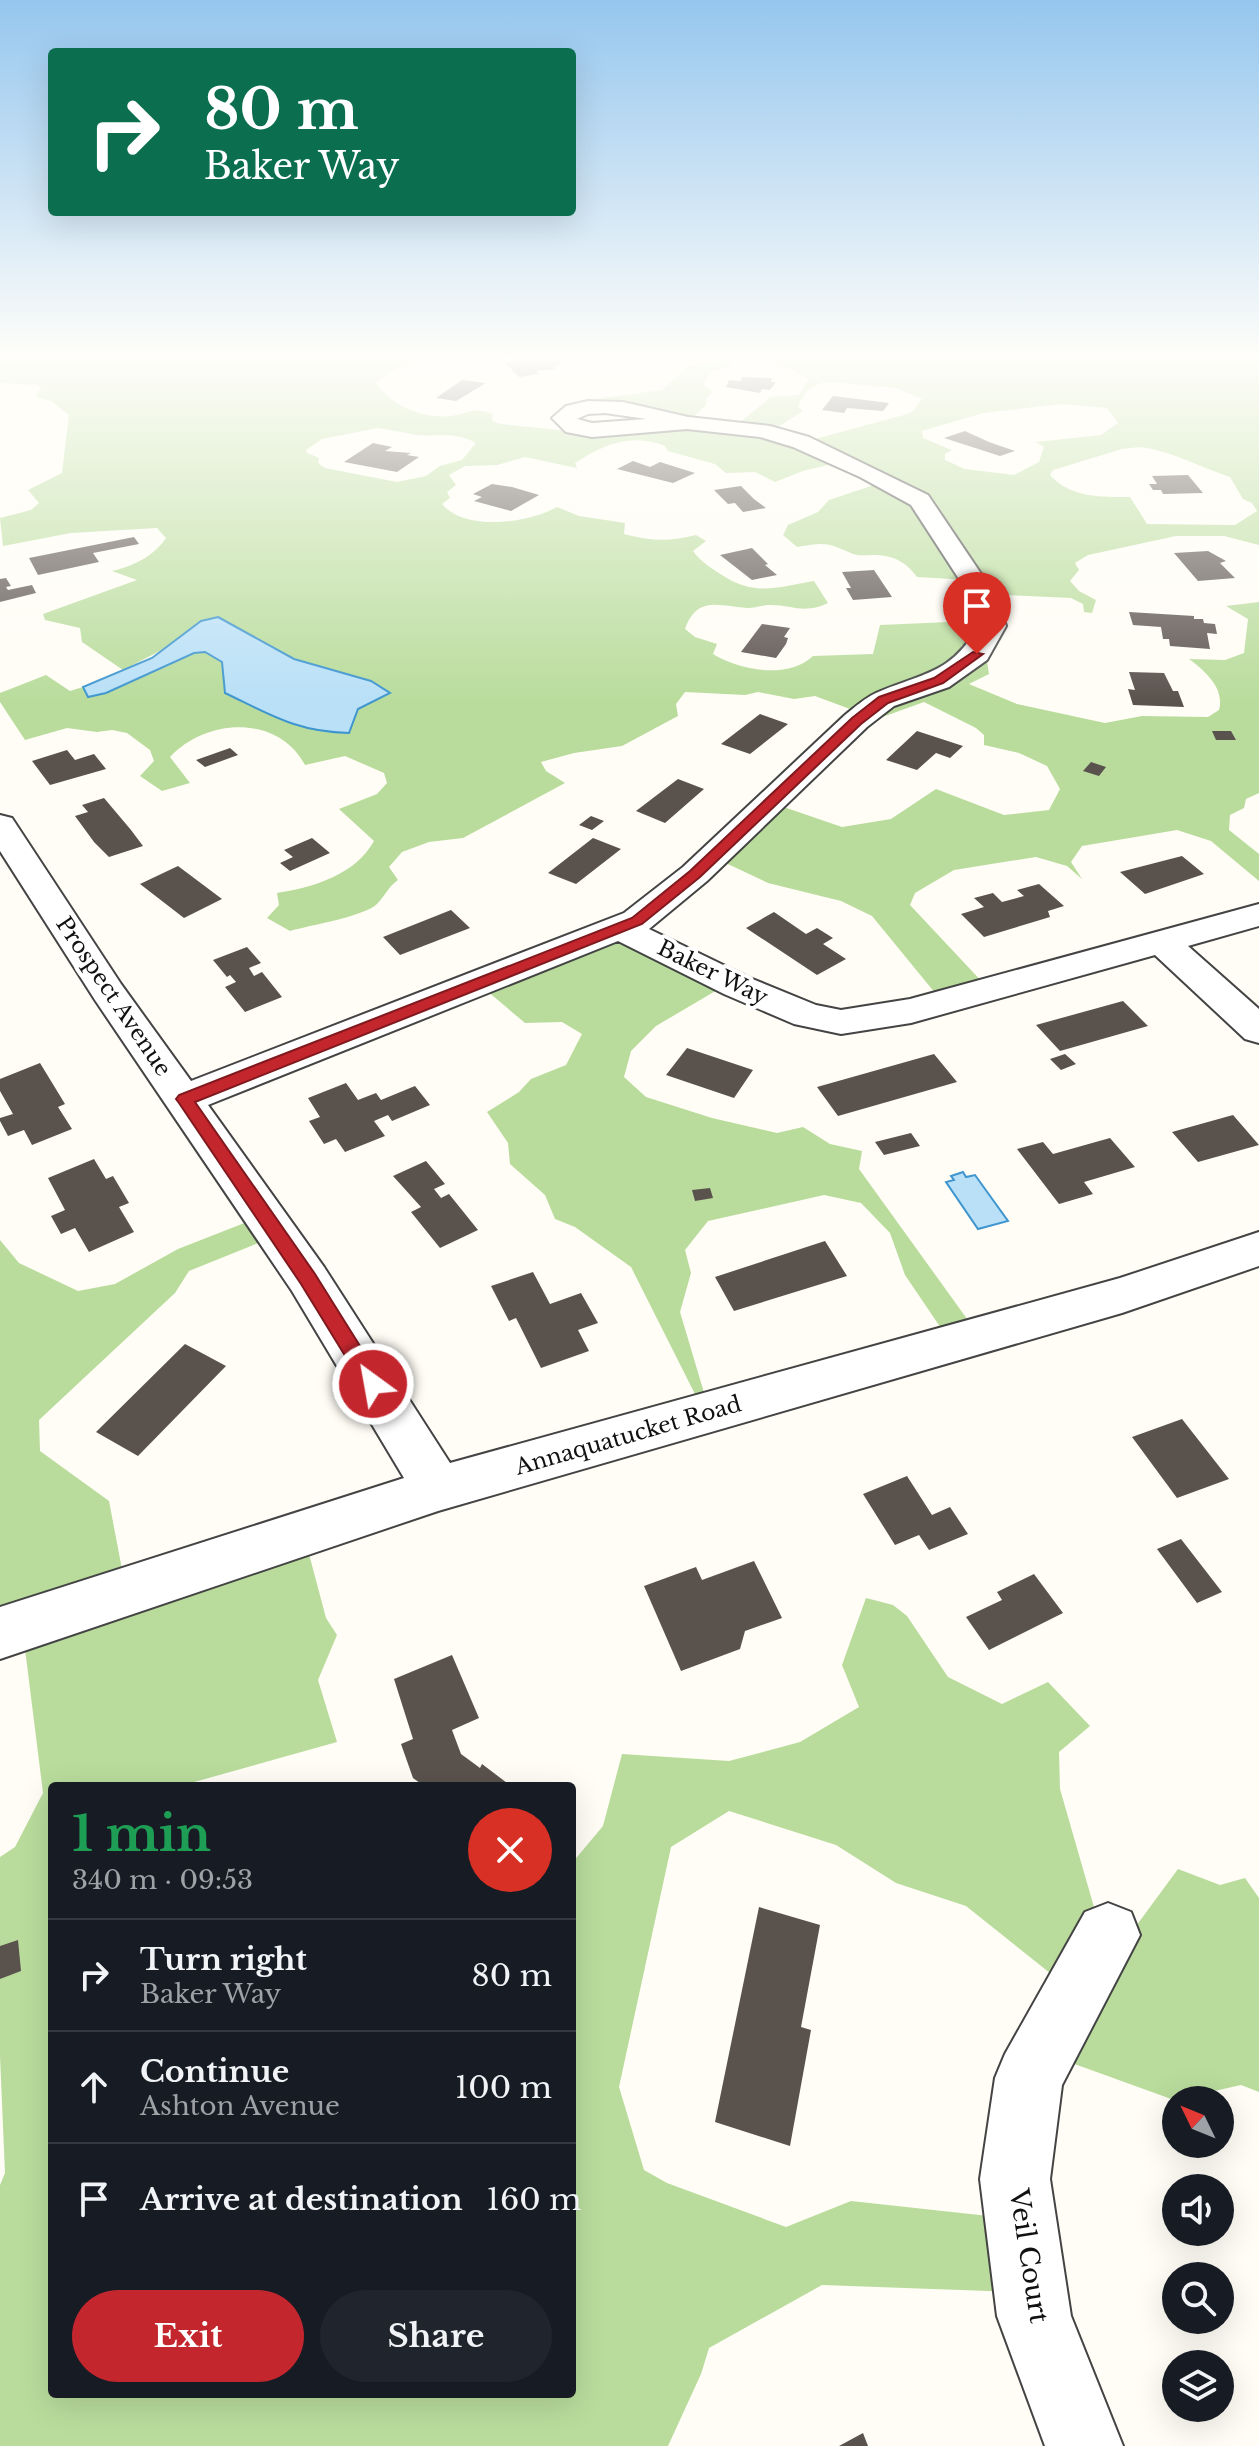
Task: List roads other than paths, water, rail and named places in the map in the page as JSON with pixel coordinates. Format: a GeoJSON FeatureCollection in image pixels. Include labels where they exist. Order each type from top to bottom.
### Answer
{"type":"FeatureCollection","features":[{"type":"Feature","properties":{"kind":"street"},"geometry":{"type":"LineString","coordinates":[[185,1099],[637,921],[695,874],[874,707],[884,700],[939,681],[977,654],[992,626],[983,596],[920,500],[872,474]]}},
{"type":"Feature","properties":{"kind":"street","name":"Prospect Avenue"},"geometry":{"type":"LineString","coordinates":[[0,825],[108,992],[308,1279],[438,1489]]}},
{"type":"Feature","properties":{"kind":"street","name":"Baker Way"},"geometry":{"type":"LineString","coordinates":[[620,928],[737,986],[807,1015],[841,1022],[911,1011],[1259,915]]}},
{"type":"Feature","properties":{"kind":"street"},"geometry":{"type":"LineString","coordinates":[[1162,942],[1259,1030]]}},
{"type":"Feature","properties":{"kind":"street","name":"Annaquatucket Road"},"geometry":{"type":"LineString","coordinates":[[0,1633],[438,1489],[1122,1295],[1259,1249]]}},
{"type":"Feature","properties":{"kind":"street","name":"Veil Court"},"geometry":{"type":"LineString","coordinates":[[1084,2446],[1034,2316],[1015,2179],[1029,2078],[1108,1935]]}},
{"type":"Feature","properties":{"kind":"water"},"geometry":{"type":"Polygon","coordinates":[[[218,617],[294,659],[371,681],[390,693],[358,709],[349,733],[299,726],[225,693],[222,662],[205,652],[194,653],[106,693],[88,697],[83,687],[152,658],[201,621],[218,617]]]}},
{"type":"Feature","properties":{"kind":"water"},"geometry":{"type":"Polygon","coordinates":[[[963,1172],[966,1177],[975,1175],[1008,1221],[978,1229],[946,1182],[954,1180],[951,1176],[963,1172]]]}}]}
